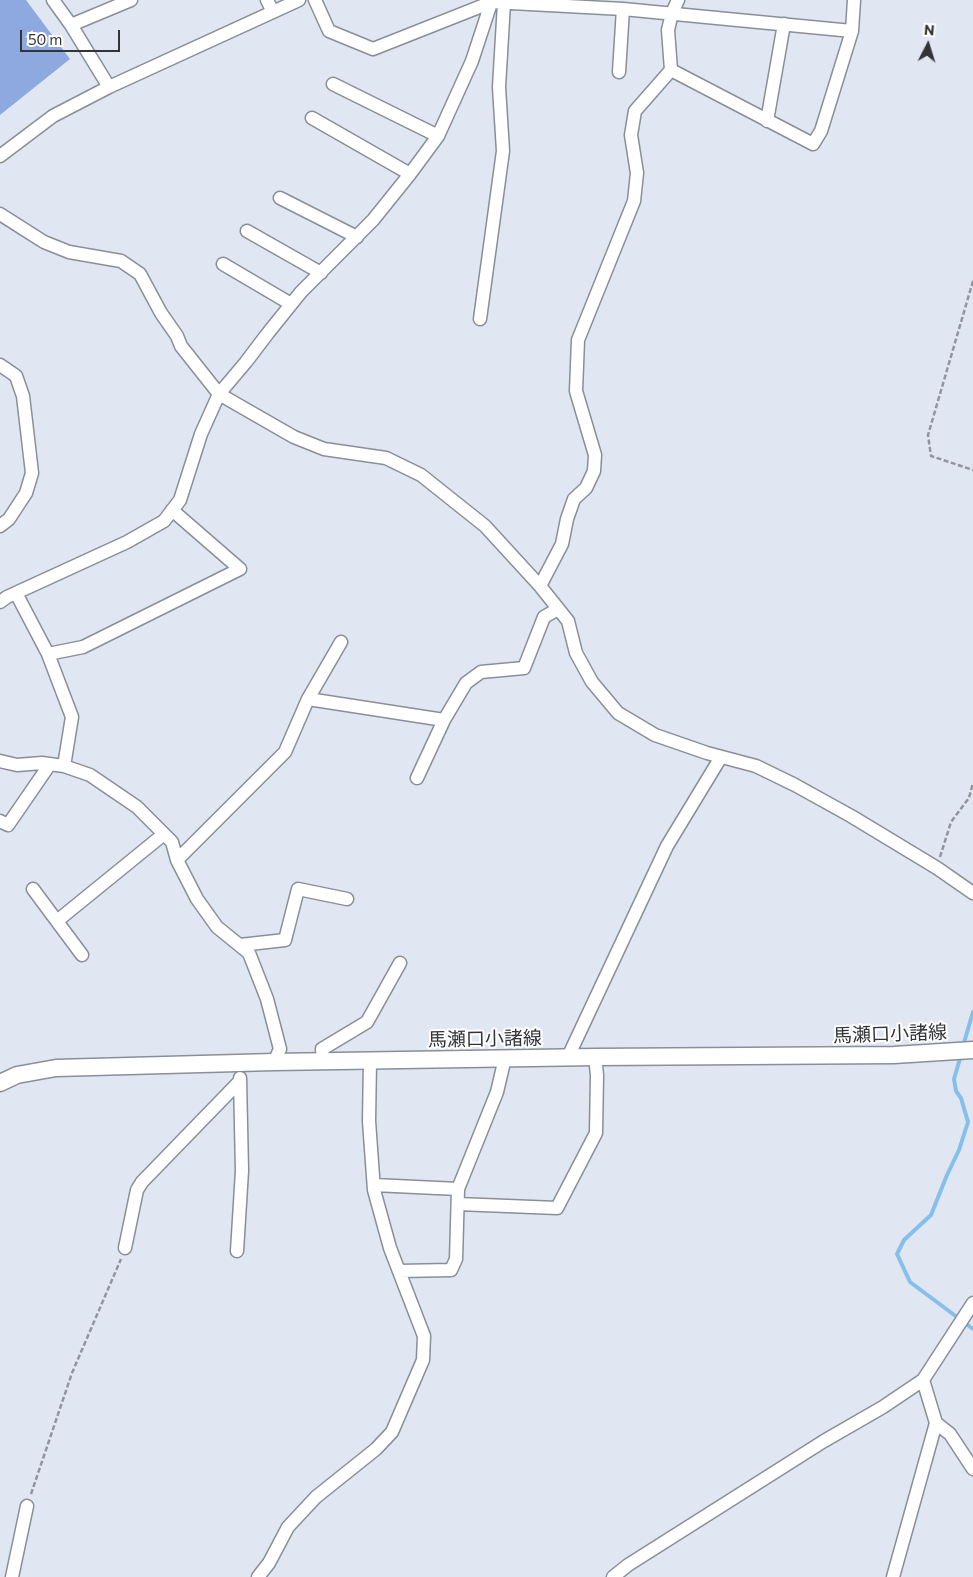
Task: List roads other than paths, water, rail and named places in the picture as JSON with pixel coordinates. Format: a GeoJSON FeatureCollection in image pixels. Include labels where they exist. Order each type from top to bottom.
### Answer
{"type":"FeatureCollection","features":[{"type":"Feature","properties":{"kind":"main road","name":"馬瀬口小諸線"},"geometry":{"type":"LineString","coordinates":[[0,1083],[18,1075],[56,1068],[370,1060],[894,1055],[973,1050]]}},
{"type":"Feature","properties":{"kind":"street"},"geometry":{"type":"LineString","coordinates":[[53,0],[72,25],[110,87]]}},
{"type":"Feature","properties":{"kind":"street"},"geometry":{"type":"LineString","coordinates":[[72,25],[131,0]]}},
{"type":"Feature","properties":{"kind":"street"},"geometry":{"type":"LineString","coordinates":[[266,0],[272,12]]}},
{"type":"Feature","properties":{"kind":"street"},"geometry":{"type":"LineString","coordinates":[[0,156],[53,116],[110,87],[299,0]]}},
{"type":"Feature","properties":{"kind":"street"},"geometry":{"type":"LineString","coordinates":[[315,0],[329,32],[372,49],[496,2],[577,3],[852,31]]}},
{"type":"Feature","properties":{"kind":"street"},"geometry":{"type":"LineString","coordinates":[[540,586],[562,544],[567,519],[574,499],[586,488],[594,471],[595,454],[576,391],[578,340],[634,201],[637,173],[631,134],[635,111],[671,70],[668,30],[672,13],[678,0]]}},
{"type":"Feature","properties":{"kind":"street"},"geometry":{"type":"LineString","coordinates":[[671,70],[813,144],[821,130],[852,31],[854,0]]}},
{"type":"Feature","properties":{"kind":"street"},"geometry":{"type":"LineString","coordinates":[[0,602],[127,542],[164,521],[180,500],[201,434],[219,394],[291,304],[373,220],[438,136],[496,2]]}},
{"type":"Feature","properties":{"kind":"street"},"geometry":{"type":"LineString","coordinates":[[480,319],[503,151],[496,2]]}},
{"type":"Feature","properties":{"kind":"street"},"geometry":{"type":"LineString","coordinates":[[619,72],[623,8]]}},
{"type":"Feature","properties":{"kind":"street"},"geometry":{"type":"LineString","coordinates":[[767,121],[784,24]]}},
{"type":"Feature","properties":{"kind":"street"},"geometry":{"type":"LineString","coordinates":[[333,84],[438,136]]}},
{"type":"Feature","properties":{"kind":"street"},"geometry":{"type":"LineString","coordinates":[[312,118],[410,174]]}},
{"type":"Feature","properties":{"kind":"street"},"geometry":{"type":"LineString","coordinates":[[280,198],[357,237]]}},
{"type":"Feature","properties":{"kind":"street"},"geometry":{"type":"LineString","coordinates":[[0,214],[44,242],[69,252],[121,261],[140,274],[181,346],[219,394],[294,437],[324,449],[386,458],[422,475],[485,526],[540,586],[568,621],[576,653],[592,682],[618,713],[655,735],[721,757],[756,766],[795,785],[937,868],[973,893]]}},
{"type":"Feature","properties":{"kind":"street"},"geometry":{"type":"LineString","coordinates":[[247,230],[321,272]]}},
{"type":"Feature","properties":{"kind":"street"},"geometry":{"type":"LineString","coordinates":[[223,264],[291,304]]}},
{"type":"Feature","properties":{"kind":"street"},"geometry":{"type":"LineString","coordinates":[[0,365],[16,376],[23,396],[32,473],[26,493],[9,519],[0,526]]}},
{"type":"Feature","properties":{"kind":"street"},"geometry":{"type":"LineString","coordinates":[[48,654],[83,647],[240,569],[172,510]]}},
{"type":"Feature","properties":{"kind":"street"},"geometry":{"type":"LineString","coordinates":[[16,593],[48,654],[72,717],[64,766]]}},
{"type":"Feature","properties":{"kind":"street"},"geometry":{"type":"LineString","coordinates":[[417,778],[444,720],[466,683],[481,672],[524,668],[544,617],[558,609]]}},
{"type":"Feature","properties":{"kind":"street"},"geometry":{"type":"LineString","coordinates":[[177,860],[285,752],[308,700],[341,642]]}},
{"type":"Feature","properties":{"kind":"street"},"geometry":{"type":"LineString","coordinates":[[308,700],[444,720]]}},
{"type":"Feature","properties":{"kind":"street"},"geometry":{"type":"LineString","coordinates":[[568,1058],[667,846],[721,757]]}},
{"type":"Feature","properties":{"kind":"street"},"geometry":{"type":"LineString","coordinates":[[0,761],[17,765],[42,763],[64,766],[90,775],[137,807],[172,842],[177,860],[197,900],[217,927],[249,953],[267,999],[280,1050],[274,1062]]}},
{"type":"Feature","properties":{"kind":"street"},"geometry":{"type":"LineString","coordinates":[[0,821],[8,825],[50,764]]}},
{"type":"Feature","properties":{"kind":"street"},"geometry":{"type":"LineString","coordinates":[[57,921],[164,834]]}},
{"type":"Feature","properties":{"kind":"street"},"geometry":{"type":"LineString","coordinates":[[240,945],[285,940],[298,888],[347,899]]}},
{"type":"Feature","properties":{"kind":"street"},"geometry":{"type":"LineString","coordinates":[[33,889],[82,955]]}},
{"type":"Feature","properties":{"kind":"street"},"geometry":{"type":"LineString","coordinates":[[323,1061],[322,1049],[368,1022],[400,963]]}},
{"type":"Feature","properties":{"kind":"street"},"geometry":{"type":"LineString","coordinates":[[458,1204],[557,1208],[596,1133],[598,1075],[594,1057]]}},
{"type":"Feature","properties":{"kind":"street"},"geometry":{"type":"LineString","coordinates":[[398,1271],[451,1270],[456,1259],[458,1189],[497,1092],[505,1058]]}},
{"type":"Feature","properties":{"kind":"street"},"geometry":{"type":"LineString","coordinates":[[258,1577],[269,1563],[288,1528],[316,1497],[376,1449],[392,1432],[423,1360],[424,1336],[390,1248],[374,1185],[369,1121],[370,1060]]}},
{"type":"Feature","properties":{"kind":"street"},"geometry":{"type":"LineString","coordinates":[[238,1251],[242,1171],[240,1063]]}},
{"type":"Feature","properties":{"kind":"street"},"geometry":{"type":"LineString","coordinates":[[125,1248],[137,1190],[142,1182],[240,1081]]}},
{"type":"Feature","properties":{"kind":"street"},"geometry":{"type":"LineString","coordinates":[[374,1185],[458,1189]]}},
{"type":"Feature","properties":{"kind":"street"},"geometry":{"type":"LineString","coordinates":[[614,1577],[628,1565],[824,1440],[883,1407],[923,1380],[973,1303]]}},
{"type":"Feature","properties":{"kind":"street"},"geometry":{"type":"LineString","coordinates":[[893,1577],[936,1423],[923,1380]]}},
{"type":"Feature","properties":{"kind":"street"},"geometry":{"type":"LineString","coordinates":[[936,1423],[950,1434],[973,1469]]}},
{"type":"Feature","properties":{"kind":"street"},"geometry":{"type":"LineString","coordinates":[[12,1577],[27,1506]]}},
{"type":"Feature","properties":{"kind":"waterway"},"geometry":{"type":"LineString","coordinates":[[963,1046],[973,1012]]}},
{"type":"Feature","properties":{"kind":"waterway"},"geometry":{"type":"LineString","coordinates":[[961,1055],[954,1079],[956,1091],[961,1098],[968,1122],[959,1150],[931,1215],[904,1240],[897,1254],[910,1282],[973,1329]]}}]}
